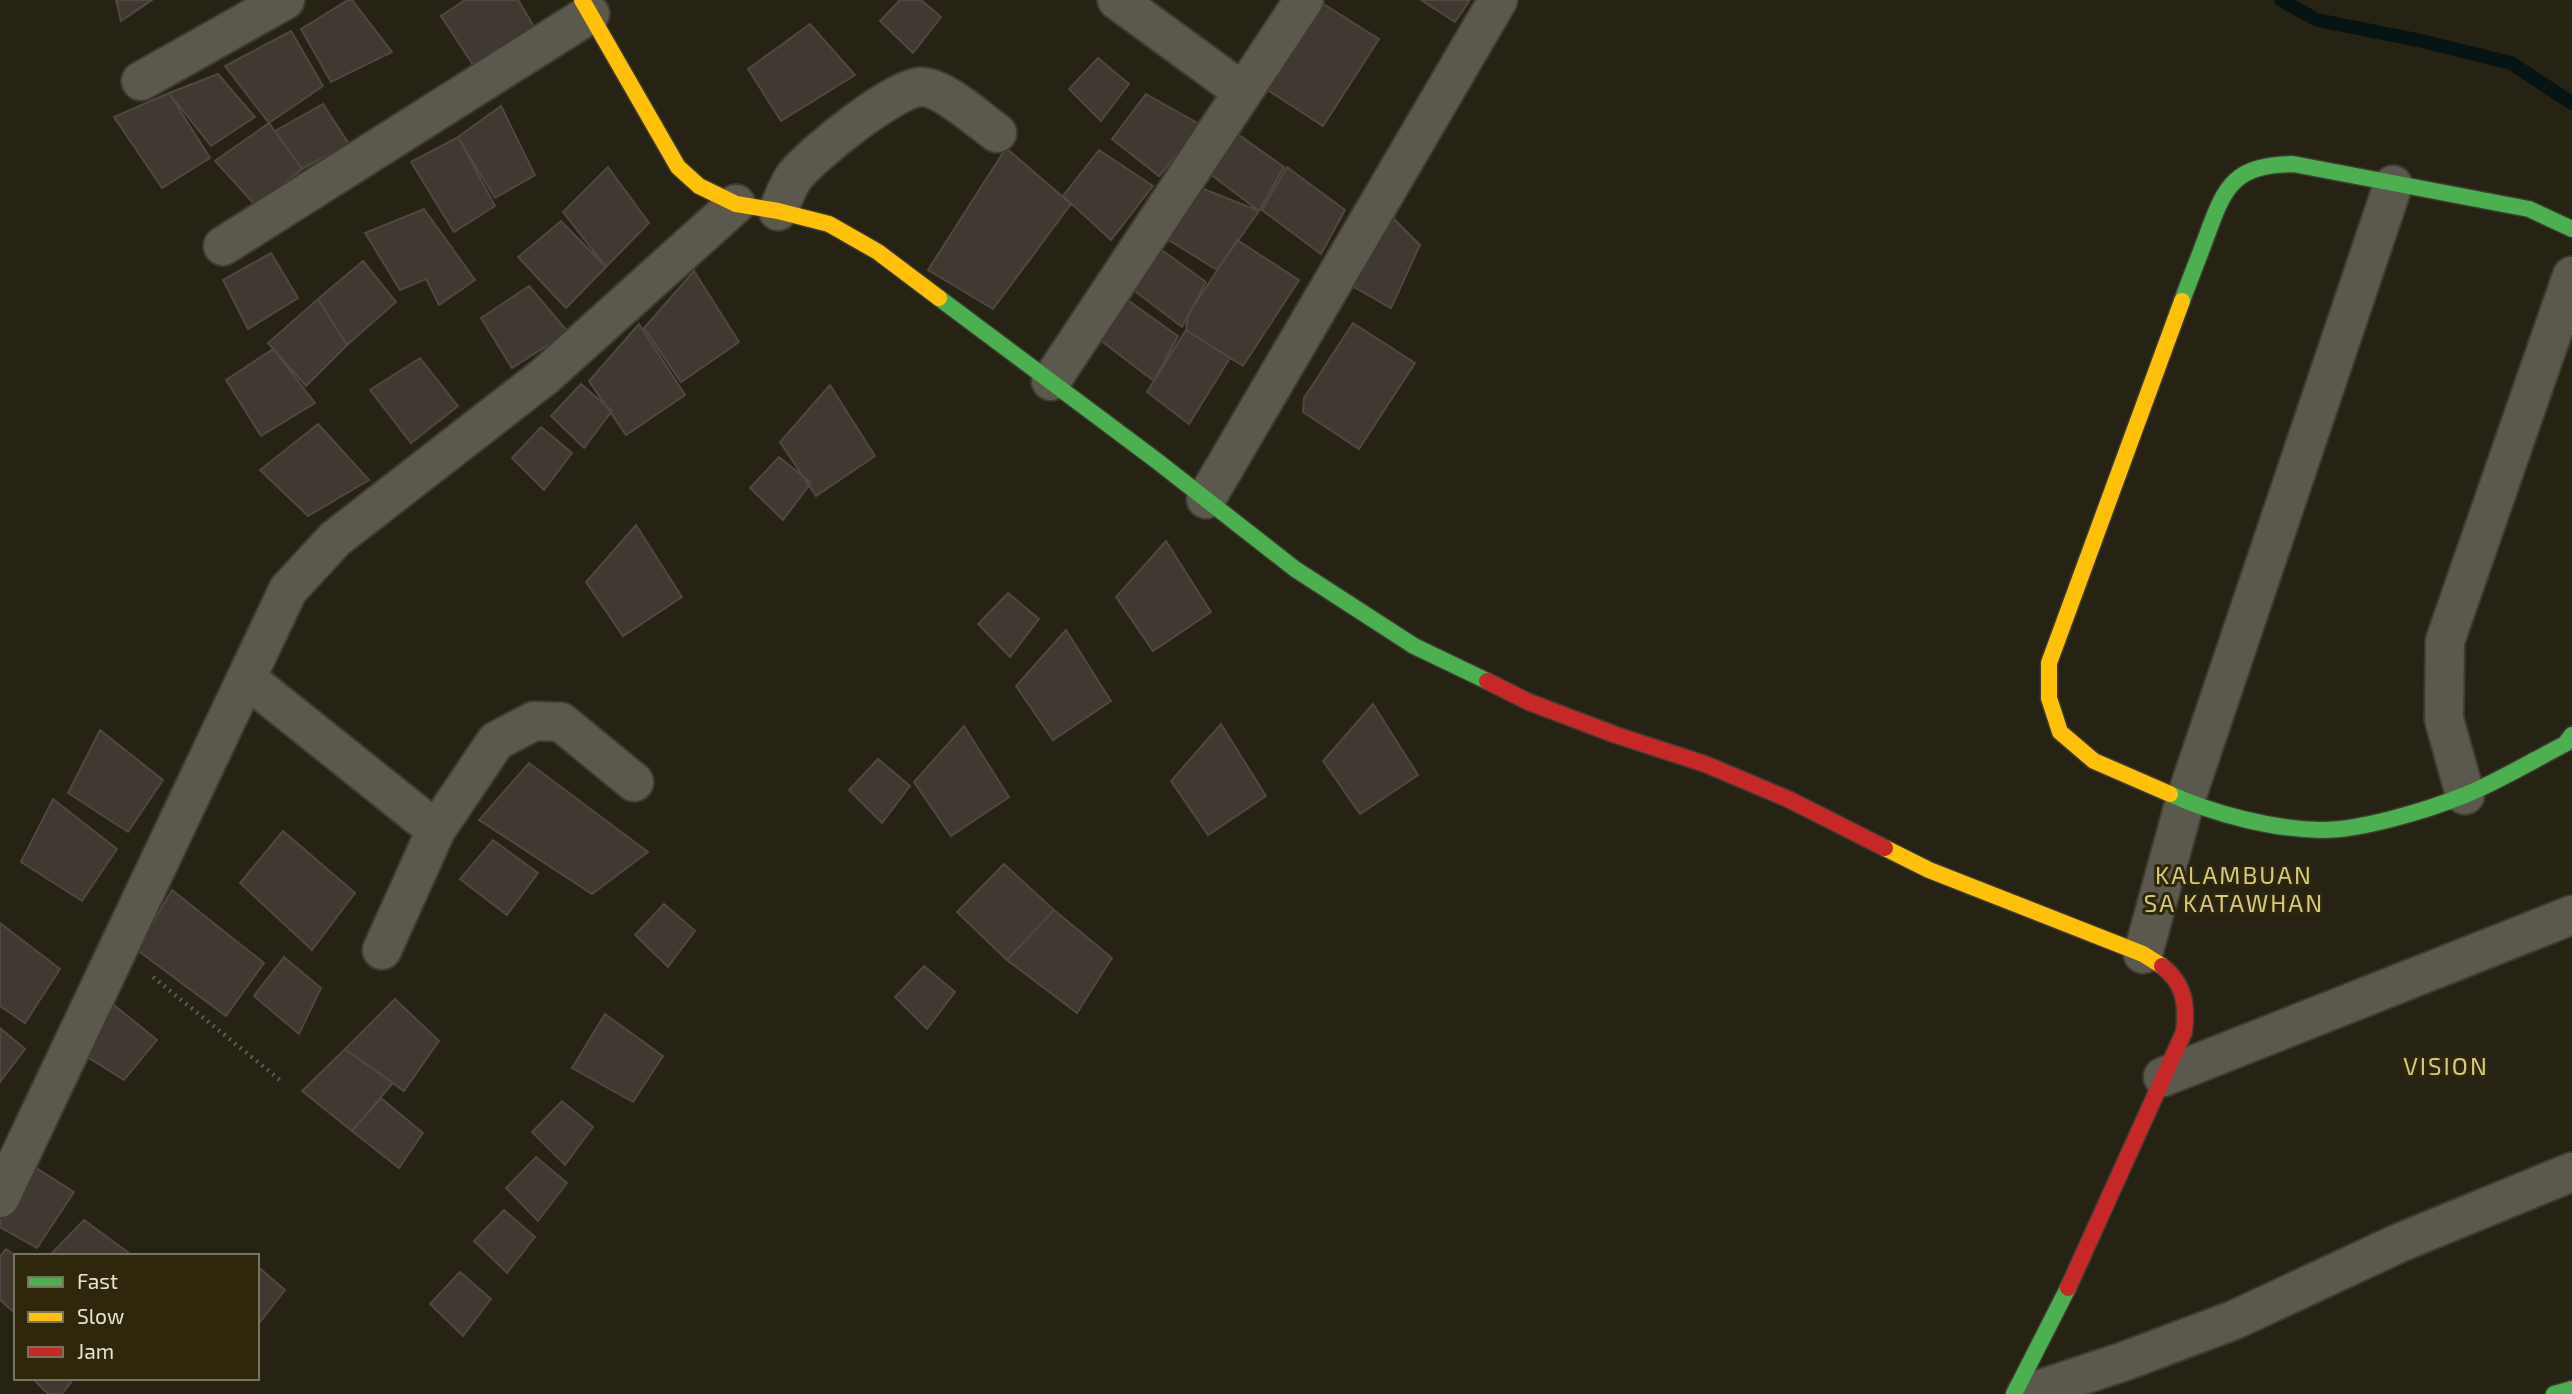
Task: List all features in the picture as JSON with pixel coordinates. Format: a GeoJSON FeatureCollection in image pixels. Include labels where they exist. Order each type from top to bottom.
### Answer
{"type":"FeatureCollection","features":[{"type":"Feature","properties":{"kind":"street"},"geometry":{"type":"LineString","coordinates":[[141,81],[285,0]]}},
{"type":"Feature","properties":{"kind":"street"},"geometry":{"type":"LineString","coordinates":[[1117,0],[1243,92]]}},
{"type":"Feature","properties":{"kind":"street"},"geometry":{"type":"LineString","coordinates":[[1051,381],[1304,0]]}},
{"type":"Feature","properties":{"kind":"street"},"geometry":{"type":"LineString","coordinates":[[1206,499],[1498,0]]}},
{"type":"Feature","properties":{"kind":"street"},"geometry":{"type":"LineString","coordinates":[[223,246],[586,7],[678,167],[699,186],[736,204],[829,224],[878,252],[1295,569],[1414,646],[1529,702],[1616,735],[1705,764],[1788,799],[1929,870],[2143,954],[2170,971],[2184,988],[2187,1012],[2184,1032],[2078,1270],[2014,1394]]}},
{"type":"Feature","properties":{"kind":"street"},"geometry":{"type":"LineString","coordinates":[[778,211],[792,179],[814,155],[896,95],[920,87],[932,88],[998,134]]}},
{"type":"Feature","properties":{"kind":"street"},"geometry":{"type":"LineString","coordinates":[[2572,229],[2529,209],[2292,164],[2267,164],[2241,175],[2221,197],[2049,663],[2049,698],[2060,732],[2094,761],[2185,801],[2271,825],[2322,830],[2376,823],[2465,795],[2565,744],[2572,735]]}},
{"type":"Feature","properties":{"kind":"street"},"geometry":{"type":"LineString","coordinates":[[2143,954],[2185,801],[2393,185]]}},
{"type":"Feature","properties":{"kind":"street"},"geometry":{"type":"LineString","coordinates":[[0,1198],[288,590],[335,539],[545,376],[736,204]]}},
{"type":"Feature","properties":{"kind":"street"},"geometry":{"type":"LineString","coordinates":[[2465,795],[2444,719],[2445,641],[2572,276]]}},
{"type":"Feature","properties":{"kind":"street"},"geometry":{"type":"LineString","coordinates":[[246,678],[436,830]]}},
{"type":"Feature","properties":{"kind":"street"},"geometry":{"type":"LineString","coordinates":[[382,950],[436,830],[496,741],[534,721],[561,722],[634,782]]}},
{"type":"Feature","properties":{"kind":"street"},"geometry":{"type":"LineString","coordinates":[[2163,1077],[2572,915]]}},
{"type":"Feature","properties":{"kind":"street"},"geometry":{"type":"LineString","coordinates":[[2026,1394],[2234,1320],[2399,1243],[2572,1172]]}},
{"type":"Feature","properties":{"kind":"street"},"geometry":{"type":"LineString","coordinates":[[2554,1394],[2572,1389]]}},
{"type":"Feature","properties":{"kind":"path"},"geometry":{"type":"LineString","coordinates":[[120,946],[162,986],[280,1080]]}},
{"type":"Feature","properties":{"kind":"building"},"geometry":{"type":"Polygon","coordinates":[[[116,0],[152,0],[121,21],[116,0]]]}},
{"type":"Feature","properties":{"kind":"building"},"geometry":{"type":"Polygon","coordinates":[[[352,0],[392,52],[331,82],[301,29],[352,0]]]}},
{"type":"Feature","properties":{"kind":"building"},"geometry":{"type":"Polygon","coordinates":[[[465,0],[518,0],[538,33],[477,71],[441,16],[465,0]]]}},
{"type":"Feature","properties":{"kind":"building"},"geometry":{"type":"Polygon","coordinates":[[[900,0],[921,0],[941,17],[913,53],[880,21],[900,0]]]}},
{"type":"Feature","properties":{"kind":"building"},"geometry":{"type":"Polygon","coordinates":[[[1317,0],[1379,39],[1323,126],[1266,89],[1317,0]]]}},
{"type":"Feature","properties":{"kind":"building"},"geometry":{"type":"Polygon","coordinates":[[[1421,0],[1470,0],[1455,22],[1421,0]]]}},
{"type":"Feature","properties":{"kind":"building"},"geometry":{"type":"Polygon","coordinates":[[[810,24],[855,75],[781,121],[748,69],[810,24]]]}},
{"type":"Feature","properties":{"kind":"building"},"geometry":{"type":"Polygon","coordinates":[[[291,31],[323,86],[269,123],[225,66],[291,31]]]}},
{"type":"Feature","properties":{"kind":"building"},"geometry":{"type":"Polygon","coordinates":[[[1098,58],[1129,84],[1101,121],[1069,89],[1098,58]]]}},
{"type":"Feature","properties":{"kind":"building"},"geometry":{"type":"Polygon","coordinates":[[[218,74],[255,117],[211,146],[169,93],[218,74]]]}},
{"type":"Feature","properties":{"kind":"building"},"geometry":{"type":"Polygon","coordinates":[[[169,93],[210,158],[162,188],[114,117],[169,93]]]}},
{"type":"Feature","properties":{"kind":"building"},"geometry":{"type":"Polygon","coordinates":[[[1146,94],[1201,125],[1159,176],[1112,139],[1146,94]]]}},
{"type":"Feature","properties":{"kind":"building"},"geometry":{"type":"Polygon","coordinates":[[[323,104],[349,144],[302,169],[275,131],[323,104]]]}},
{"type":"Feature","properties":{"kind":"building"},"geometry":{"type":"Polygon","coordinates":[[[501,106],[535,175],[495,198],[458,137],[501,106]]]}},
{"type":"Feature","properties":{"kind":"building"},"geometry":{"type":"Polygon","coordinates":[[[269,123],[302,169],[256,206],[215,161],[269,123]]]}},
{"type":"Feature","properties":{"kind":"building"},"geometry":{"type":"Polygon","coordinates":[[[1225,125],[1284,167],[1259,211],[1201,167],[1225,125]]]}},
{"type":"Feature","properties":{"kind":"building"},"geometry":{"type":"Polygon","coordinates":[[[458,137],[495,206],[454,232],[411,162],[458,137]]]}},
{"type":"Feature","properties":{"kind":"building"},"geometry":{"type":"Polygon","coordinates":[[[1006,148],[1071,204],[993,309],[928,270],[1006,148]]]}},
{"type":"Feature","properties":{"kind":"building"},"geometry":{"type":"Polygon","coordinates":[[[1099,150],[1153,186],[1111,240],[1063,196],[1099,150]]]}},
{"type":"Feature","properties":{"kind":"building"},"geometry":{"type":"Polygon","coordinates":[[[608,167],[649,223],[606,267],[563,212],[608,167]]]}},
{"type":"Feature","properties":{"kind":"building"},"geometry":{"type":"Polygon","coordinates":[[[1287,167],[1345,210],[1321,254],[1262,210],[1287,167]]]}},
{"type":"Feature","properties":{"kind":"building"},"geometry":{"type":"Polygon","coordinates":[[[1201,188],[1259,211],[1217,270],[1167,239],[1201,188]]]}},
{"type":"Feature","properties":{"kind":"building"},"geometry":{"type":"Polygon","coordinates":[[[424,209],[475,280],[439,305],[426,279],[400,290],[365,233],[424,209]]]}},
{"type":"Feature","properties":{"kind":"building"},"geometry":{"type":"Polygon","coordinates":[[[1389,214],[1420,245],[1391,308],[1345,282],[1389,214]]]}},
{"type":"Feature","properties":{"kind":"building"},"geometry":{"type":"Polygon","coordinates":[[[561,221],[606,267],[566,308],[518,257],[561,221]]]}},
{"type":"Feature","properties":{"kind":"building"},"geometry":{"type":"Polygon","coordinates":[[[1148,240],[1206,282],[1182,327],[1123,282],[1148,240]]]}},
{"type":"Feature","properties":{"kind":"building"},"geometry":{"type":"Polygon","coordinates":[[[1237,240],[1299,280],[1243,366],[1186,330],[1188,315],[1237,240]]]}},
{"type":"Feature","properties":{"kind":"building"},"geometry":{"type":"Polygon","coordinates":[[[271,253],[298,298],[248,329],[223,280],[271,253]]]}},
{"type":"Feature","properties":{"kind":"building"},"geometry":{"type":"Polygon","coordinates":[[[363,261],[396,302],[347,345],[318,299],[363,261]]]}},
{"type":"Feature","properties":{"kind":"building"},"geometry":{"type":"Polygon","coordinates":[[[694,271],[739,342],[681,382],[644,328],[694,271]]]}},
{"type":"Feature","properties":{"kind":"building"},"geometry":{"type":"Polygon","coordinates":[[[529,286],[568,332],[512,368],[481,318],[529,286]]]}},
{"type":"Feature","properties":{"kind":"building"},"geometry":{"type":"Polygon","coordinates":[[[1119,294],[1178,336],[1154,381],[1096,337],[1119,294]]]}},
{"type":"Feature","properties":{"kind":"building"},"geometry":{"type":"Polygon","coordinates":[[[318,299],[347,345],[306,386],[268,343],[318,299]]]}},
{"type":"Feature","properties":{"kind":"building"},"geometry":{"type":"Polygon","coordinates":[[[1353,323],[1415,363],[1359,449],[1303,412],[1304,398],[1353,323]]]}},
{"type":"Feature","properties":{"kind":"building"},"geometry":{"type":"Polygon","coordinates":[[[639,324],[685,395],[626,435],[589,381],[639,324]]]}},
{"type":"Feature","properties":{"kind":"building"},"geometry":{"type":"Polygon","coordinates":[[[1186,330],[1230,358],[1189,424],[1147,392],[1186,330]]]}},
{"type":"Feature","properties":{"kind":"building"},"geometry":{"type":"Polygon","coordinates":[[[273,349],[315,403],[261,436],[226,380],[273,349]]]}},
{"type":"Feature","properties":{"kind":"building"},"geometry":{"type":"Polygon","coordinates":[[[420,358],[458,406],[411,443],[370,390],[420,358]]]}},
{"type":"Feature","properties":{"kind":"building"},"geometry":{"type":"Polygon","coordinates":[[[581,384],[612,411],[584,448],[551,416],[581,384]]]}},
{"type":"Feature","properties":{"kind":"building"},"geometry":{"type":"Polygon","coordinates":[[[830,385],[875,456],[816,496],[780,442],[830,385]]]}},
{"type":"Feature","properties":{"kind":"building"},"geometry":{"type":"Polygon","coordinates":[[[318,424],[369,480],[308,516],[260,470],[318,424]]]}},
{"type":"Feature","properties":{"kind":"building"},"geometry":{"type":"Polygon","coordinates":[[[541,427],[572,453],[544,490],[512,458],[541,427]]]}},
{"type":"Feature","properties":{"kind":"building"},"geometry":{"type":"Polygon","coordinates":[[[779,457],[811,483],[783,520],[750,488],[779,457]]]}},
{"type":"Feature","properties":{"kind":"building"},"geometry":{"type":"Polygon","coordinates":[[[636,525],[682,597],[623,636],[586,582],[636,525]]]}},
{"type":"Feature","properties":{"kind":"building"},"geometry":{"type":"Polygon","coordinates":[[[1166,541],[1211,612],[1153,651],[1116,597],[1166,541]]]}},
{"type":"Feature","properties":{"kind":"building"},"geometry":{"type":"Polygon","coordinates":[[[1008,593],[1039,619],[1010,657],[978,624],[1008,593]]]}},
{"type":"Feature","properties":{"kind":"building"},"geometry":{"type":"Polygon","coordinates":[[[1066,630],[1111,701],[1053,740],[1016,686],[1066,630]]]}},
{"type":"Feature","properties":{"kind":"building"},"geometry":{"type":"Polygon","coordinates":[[[1373,704],[1418,775],[1360,814],[1323,761],[1373,704]]]}},
{"type":"Feature","properties":{"kind":"building"},"geometry":{"type":"Polygon","coordinates":[[[1221,724],[1266,796],[1208,835],[1171,781],[1221,724]]]}},
{"type":"Feature","properties":{"kind":"building"},"geometry":{"type":"Polygon","coordinates":[[[964,726],[1009,797],[951,836],[914,782],[964,726]]]}},
{"type":"Feature","properties":{"kind":"building"},"geometry":{"type":"Polygon","coordinates":[[[100,730],[163,780],[128,832],[68,793],[100,730]]]}},
{"type":"Feature","properties":{"kind":"building"},"geometry":{"type":"Polygon","coordinates":[[[878,759],[910,786],[882,823],[849,790],[878,759]]]}},
{"type":"Feature","properties":{"kind":"building"},"geometry":{"type":"Polygon","coordinates":[[[529,763],[648,852],[592,894],[479,820],[529,763]]]}},
{"type":"Feature","properties":{"kind":"building"},"geometry":{"type":"Polygon","coordinates":[[[53,799],[117,849],[82,901],[21,862],[53,799]]]}},
{"type":"Feature","properties":{"kind":"building"},"geometry":{"type":"Polygon","coordinates":[[[283,831],[355,893],[312,950],[240,883],[283,831]]]}},
{"type":"Feature","properties":{"kind":"building"},"geometry":{"type":"Polygon","coordinates":[[[493,840],[538,873],[507,915],[460,879],[493,840]]]}},
{"type":"Feature","properties":{"kind":"building"},"geometry":{"type":"Polygon","coordinates":[[[1004,864],[1054,910],[1007,960],[957,912],[1004,864]]]}},
{"type":"Feature","properties":{"kind":"building"},"geometry":{"type":"Polygon","coordinates":[[[172,890],[264,963],[226,1016],[137,950],[172,890]]]}},
{"type":"Feature","properties":{"kind":"building"},"geometry":{"type":"Polygon","coordinates":[[[664,904],[695,931],[668,967],[635,935],[664,904]]]}},
{"type":"Feature","properties":{"kind":"building"},"geometry":{"type":"Polygon","coordinates":[[[1054,910],[1112,958],[1077,1013],[1007,960],[1054,910]]]}},
{"type":"Feature","properties":{"kind":"building"},"geometry":{"type":"Polygon","coordinates":[[[0,923],[60,969],[25,1023],[0,1006],[0,923]]]}},
{"type":"Feature","properties":{"kind":"building"},"geometry":{"type":"Polygon","coordinates":[[[284,957],[321,988],[299,1034],[254,996],[284,957]]]}},
{"type":"Feature","properties":{"kind":"building"},"geometry":{"type":"Polygon","coordinates":[[[924,966],[955,992],[927,1029],[895,997],[924,966]]]}},
{"type":"Feature","properties":{"kind":"building"},"geometry":{"type":"Polygon","coordinates":[[[395,999],[439,1041],[404,1091],[345,1049],[395,999]]]}},
{"type":"Feature","properties":{"kind":"building"},"geometry":{"type":"Polygon","coordinates":[[[114,1005],[157,1040],[124,1080],[84,1055],[114,1005]]]}},
{"type":"Feature","properties":{"kind":"building"},"geometry":{"type":"Polygon","coordinates":[[[605,1014],[663,1056],[633,1102],[572,1068],[605,1014]]]}},
{"type":"Feature","properties":{"kind":"building"},"geometry":{"type":"Polygon","coordinates":[[[0,1028],[25,1049],[0,1082],[0,1028]]]}},
{"type":"Feature","properties":{"kind":"building"},"geometry":{"type":"Polygon","coordinates":[[[345,1049],[393,1083],[352,1131],[302,1091],[345,1049]]]}},
{"type":"Feature","properties":{"kind":"building"},"geometry":{"type":"Polygon","coordinates":[[[381,1098],[423,1133],[399,1168],[352,1131],[381,1098]]]}},
{"type":"Feature","properties":{"kind":"building"},"geometry":{"type":"Polygon","coordinates":[[[562,1101],[593,1127],[565,1165],[532,1132],[562,1101]]]}},
{"type":"Feature","properties":{"kind":"building"},"geometry":{"type":"Polygon","coordinates":[[[536,1157],[567,1183],[538,1221],[506,1188],[536,1157]]]}},
{"type":"Feature","properties":{"kind":"building"},"geometry":{"type":"Polygon","coordinates":[[[22,1159],[74,1192],[37,1248],[0,1227],[0,1203],[22,1159]]]}},
{"type":"Feature","properties":{"kind":"building"},"geometry":{"type":"Polygon","coordinates":[[[504,1210],[535,1237],[507,1273],[474,1241],[504,1210]]]}},
{"type":"Feature","properties":{"kind":"building"},"geometry":{"type":"Polygon","coordinates":[[[84,1220],[130,1254],[51,1254],[84,1220]]]}},
{"type":"Feature","properties":{"kind":"building"},"geometry":{"type":"Polygon","coordinates":[[[6,1249],[14,1255],[14,1312],[0,1300],[0,1257],[6,1249]]]}},
{"type":"Feature","properties":{"kind":"building"},"geometry":{"type":"Polygon","coordinates":[[[259,1268],[285,1290],[259,1323],[259,1268]]]}},
{"type":"Feature","properties":{"kind":"building"},"geometry":{"type":"Polygon","coordinates":[[[460,1272],[491,1299],[463,1336],[430,1304],[460,1272]]]}},
{"type":"Feature","properties":{"kind":"building"},"geometry":{"type":"Polygon","coordinates":[[[34,1380],[72,1380],[62,1394],[48,1394],[34,1380]]]}},
{"type":"Feature","properties":{"kind":"waterway"},"geometry":{"type":"LineString","coordinates":[[2281,0],[2317,20],[2422,41],[2511,63],[2572,103]]}},
{"type":"Feature","properties":{"kind":"traffic: fast"},"geometry":{"type":"LineString","coordinates":[[2182,301],[2213,218],[2227,191],[2245,174],[2273,165],[2293,164],[2529,209],[2572,229]]}},
{"type":"Feature","properties":{"kind":"traffic: fast"},"geometry":{"type":"LineString","coordinates":[[939,298],[1157,461],[1295,569],[1414,646],[1487,681]]}},
{"type":"Feature","properties":{"kind":"traffic: fast"},"geometry":{"type":"LineString","coordinates":[[2170,794],[2224,814],[2263,823],[2320,830],[2354,827],[2413,813],[2465,795],[2565,744],[2572,735]]}},
{"type":"Feature","properties":{"kind":"traffic: fast"},"geometry":{"type":"LineString","coordinates":[[2014,1394],[2068,1288]]}},
{"type":"Feature","properties":{"kind":"traffic: fast"},"geometry":{"type":"LineString","coordinates":[[2554,1394],[2572,1389]]}},
{"type":"Feature","properties":{"kind":"traffic: slow"},"geometry":{"type":"LineString","coordinates":[[582,0],[678,167],[699,186],[736,204],[829,224],[878,252],[939,298]]}},
{"type":"Feature","properties":{"kind":"traffic: slow"},"geometry":{"type":"LineString","coordinates":[[2170,794],[2094,761],[2060,732],[2049,698],[2049,663],[2182,301]]}},
{"type":"Feature","properties":{"kind":"traffic: slow"},"geometry":{"type":"LineString","coordinates":[[1885,848],[1929,870],[2143,954],[2162,966]]}},
{"type":"Feature","properties":{"kind":"traffic: jam"},"geometry":{"type":"LineString","coordinates":[[1487,681],[1529,702],[1616,735],[1705,764],[1788,799],[1885,848]]}},
{"type":"Feature","properties":{"kind":"traffic: jam"},"geometry":{"type":"LineString","coordinates":[[2068,1288],[2184,1032],[2183,996],[2176,980],[2162,966]]}},
{"type":"Feature","properties":{"kind":"district","name":"KALAMBUAN SA KATAWHAN"},"geometry":{"type":"Point","coordinates":[2234,890]}},
{"type":"Feature","properties":{"kind":"district","name":"VISION"},"geometry":{"type":"Point","coordinates":[2446,1067]}}]}
